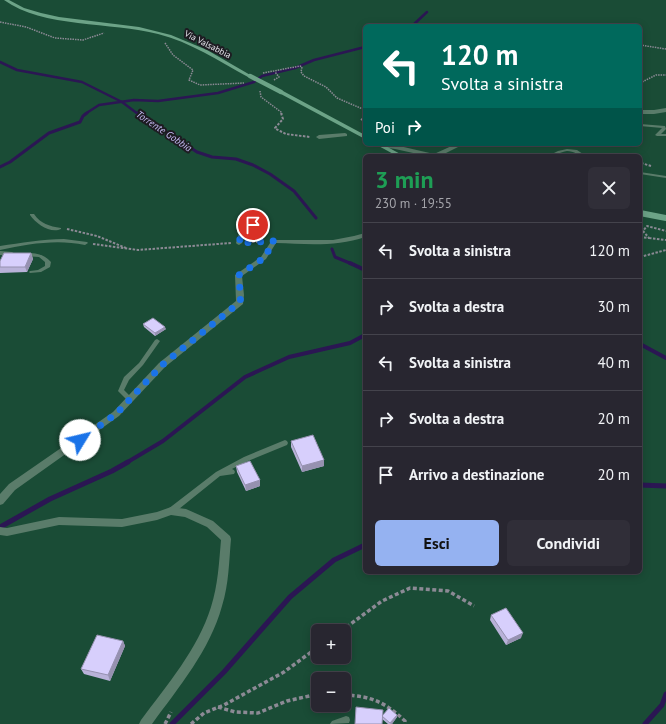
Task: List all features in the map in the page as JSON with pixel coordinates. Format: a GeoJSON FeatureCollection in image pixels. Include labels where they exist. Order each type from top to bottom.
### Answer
{"type":"FeatureCollection","features":[{"type":"Feature","properties":{"kind":"main road","name":"Via Valsabbia"},"geometry":{"type":"LineString","coordinates":[[6,0],[22,9],[46,16],[139,28],[171,36],[190,43],[281,92],[305,108],[363,136]]}},
{"type":"Feature","properties":{"kind":"main road"},"geometry":{"type":"LineString","coordinates":[[383,146],[397,154]]}},
{"type":"Feature","properties":{"kind":"main road"},"geometry":{"type":"LineString","coordinates":[[642,213],[666,218]]}},
{"type":"Feature","properties":{"kind":"street"},"geometry":{"type":"LineString","coordinates":[[642,112],[666,111]]}},
{"type":"Feature","properties":{"kind":"street"},"geometry":{"type":"LineString","coordinates":[[318,137],[344,135]]}},
{"type":"Feature","properties":{"kind":"street"},"geometry":{"type":"LineString","coordinates":[[388,146],[426,154]]}},
{"type":"Feature","properties":{"kind":"street"},"geometry":{"type":"LineString","coordinates":[[440,154],[458,146]]}},
{"type":"Feature","properties":{"kind":"street"},"geometry":{"type":"LineString","coordinates":[[0,501],[12,487],[116,414],[162,365],[240,302],[242,293],[238,286],[239,275],[264,258],[274,241],[326,241],[357,239],[363,236]]}},
{"type":"Feature","properties":{"kind":"street"},"geometry":{"type":"LineString","coordinates":[[0,531],[7,532],[59,521],[122,523],[157,516],[171,510],[186,513],[210,524],[226,539],[222,584],[217,608],[201,644],[145,724]]}},
{"type":"Feature","properties":{"kind":"lane"},"geometry":{"type":"LineString","coordinates":[[642,125],[664,127],[657,135],[666,135]]}},
{"type":"Feature","properties":{"kind":"lane"},"geometry":{"type":"LineString","coordinates":[[553,154],[559,150],[568,149],[578,151],[582,154]]}},
{"type":"Feature","properties":{"kind":"lane"},"geometry":{"type":"LineString","coordinates":[[642,172],[666,177]]}},
{"type":"Feature","properties":{"kind":"lane"},"geometry":{"type":"LineString","coordinates":[[32,215],[36,222],[48,228],[59,229]]}},
{"type":"Feature","properties":{"kind":"lane"},"geometry":{"type":"LineString","coordinates":[[239,243],[242,231],[253,225]]}},
{"type":"Feature","properties":{"kind":"lane"},"geometry":{"type":"LineString","coordinates":[[0,248],[35,242],[70,239],[85,243]]}},
{"type":"Feature","properties":{"kind":"lane"},"geometry":{"type":"LineString","coordinates":[[0,253],[40,256],[46,259],[48,262],[47,267],[39,271],[32,272]]}},
{"type":"Feature","properties":{"kind":"lane"},"geometry":{"type":"LineString","coordinates":[[130,399],[121,391],[126,379],[141,364],[157,341]]}},
{"type":"Feature","properties":{"kind":"lane"},"geometry":{"type":"LineString","coordinates":[[171,510],[218,474],[246,458],[285,443]]}},
{"type":"Feature","properties":{"kind":"lane"},"geometry":{"type":"LineString","coordinates":[[218,474],[232,472]]}},
{"type":"Feature","properties":{"kind":"lane"},"geometry":{"type":"LineString","coordinates":[[335,724],[346,720]]}},
{"type":"Feature","properties":{"kind":"path"},"geometry":{"type":"LineString","coordinates":[[0,22],[26,27],[55,38],[83,40],[106,32]]}},
{"type":"Feature","properties":{"kind":"path"},"geometry":{"type":"LineString","coordinates":[[164,43],[177,58],[193,70],[189,80],[200,85],[247,83]]}},
{"type":"Feature","properties":{"kind":"path"},"geometry":{"type":"LineString","coordinates":[[642,45],[666,49]]}},
{"type":"Feature","properties":{"kind":"path"},"geometry":{"type":"LineString","coordinates":[[279,77],[274,72],[300,66],[302,67],[301,72],[304,76],[326,87],[337,98],[363,109]]}},
{"type":"Feature","properties":{"kind":"path"},"geometry":{"type":"LineString","coordinates":[[642,82],[656,75],[666,75]]}},
{"type":"Feature","properties":{"kind":"path"},"geometry":{"type":"LineString","coordinates":[[256,86],[261,92],[262,97],[281,112],[283,119],[275,128],[276,129],[286,134],[318,137]]}},
{"type":"Feature","properties":{"kind":"path"},"geometry":{"type":"LineString","coordinates":[[649,238],[643,231],[647,226],[666,231]]}},
{"type":"Feature","properties":{"kind":"path"},"geometry":{"type":"LineString","coordinates":[[59,229],[78,230],[98,236],[128,249]]}},
{"type":"Feature","properties":{"kind":"path"},"geometry":{"type":"LineString","coordinates":[[642,238],[666,240]]}},
{"type":"Feature","properties":{"kind":"path"},"geometry":{"type":"LineString","coordinates":[[85,243],[128,249],[274,241]]}},
{"type":"Feature","properties":{"kind":"path"},"geometry":{"type":"LineString","coordinates":[[642,256],[666,250]]}},
{"type":"Feature","properties":{"kind":"path"},"geometry":{"type":"LineString","coordinates":[[351,624],[382,601],[410,588],[448,591],[474,606]]}},
{"type":"Feature","properties":{"kind":"path"},"geometry":{"type":"LineString","coordinates":[[191,724],[204,713],[284,672],[311,652]]}},
{"type":"Feature","properties":{"kind":"path"},"geometry":{"type":"LineString","coordinates":[[351,695],[368,696],[379,700],[394,709],[405,721],[404,724]]}},
{"type":"Feature","properties":{"kind":"path"},"geometry":{"type":"LineString","coordinates":[[218,707],[235,712],[258,713],[287,701],[311,696]]}},
{"type":"Feature","properties":{"kind":"green space"},"geometry":{"type":"Polygon","coordinates":[[[0,0],[666,0],[666,724],[0,724],[0,0]]]}},
{"type":"Feature","properties":{"kind":"building"},"geometry":{"type":"Polygon","coordinates":[[[4,253],[31,253],[25,267],[0,267],[0,261],[4,253]]]}},
{"type":"Feature","properties":{"kind":"building"},"geometry":{"type":"Polygon","coordinates":[[[153,318],[165,327],[155,333],[143,324],[153,318]]]}},
{"type":"Feature","properties":{"kind":"building"},"geometry":{"type":"Polygon","coordinates":[[[313,435],[324,460],[302,466],[291,441],[313,435]]]}},
{"type":"Feature","properties":{"kind":"building"},"geometry":{"type":"Polygon","coordinates":[[[250,461],[260,480],[245,485],[236,466],[250,461]]]}},
{"type":"Feature","properties":{"kind":"building"},"geometry":{"type":"Polygon","coordinates":[[[506,608],[523,633],[508,640],[491,615],[506,608]]]}},
{"type":"Feature","properties":{"kind":"building"},"geometry":{"type":"Polygon","coordinates":[[[97,635],[123,641],[108,675],[81,669],[97,635]]]}},
{"type":"Feature","properties":{"kind":"building"},"geometry":{"type":"Polygon","coordinates":[[[356,707],[383,710],[382,724],[355,724],[356,707]]]}},
{"type":"Feature","properties":{"kind":"building"},"geometry":{"type":"Polygon","coordinates":[[[389,708],[397,715],[390,723],[382,716],[389,708]]]}},
{"type":"Feature","properties":{"kind":"waterway"},"geometry":{"type":"LineString","coordinates":[[414,24],[427,12]]}},
{"type":"Feature","properties":{"kind":"waterway"},"geometry":{"type":"LineString","coordinates":[[122,102],[134,100],[158,101],[218,93],[254,82],[262,76],[295,68],[314,60],[363,48]]}},
{"type":"Feature","properties":{"kind":"waterway","name":"Torrente Gobbia"},"geometry":{"type":"LineString","coordinates":[[0,62],[17,70],[82,82],[122,102]]}},
{"type":"Feature","properties":{"kind":"waterway"},"geometry":{"type":"LineString","coordinates":[[85,114],[99,105],[122,102]]}},
{"type":"Feature","properties":{"kind":"waterway","name":"Torrente Gobbia"},"geometry":{"type":"LineString","coordinates":[[122,102],[138,114]]}},
{"type":"Feature","properties":{"kind":"waterway"},"geometry":{"type":"LineString","coordinates":[[0,167],[10,162],[49,133],[80,122],[83,116],[87,113]]}},
{"type":"Feature","properties":{"kind":"waterway","name":"Torrente Gobbia"},"geometry":{"type":"LineString","coordinates":[[137,113],[197,152],[212,157],[236,159],[253,165],[270,174],[294,191],[316,218]]}},
{"type":"Feature","properties":{"kind":"waterway"},"geometry":{"type":"LineString","coordinates":[[332,249],[335,257],[352,264]]}},
{"type":"Feature","properties":{"kind":"waterway"},"geometry":{"type":"LineString","coordinates":[[350,263],[363,269]]}},
{"type":"Feature","properties":{"kind":"waterway"},"geometry":{"type":"LineString","coordinates":[[126,463],[163,441],[245,377],[289,357],[350,343],[363,336]]}},
{"type":"Feature","properties":{"kind":"waterway"},"geometry":{"type":"LineString","coordinates":[[642,345],[666,358]]}},
{"type":"Feature","properties":{"kind":"waterway"},"geometry":{"type":"LineString","coordinates":[[2,526],[50,499],[112,471],[128,462]]}},
{"type":"Feature","properties":{"kind":"waterway"},"geometry":{"type":"LineString","coordinates":[[642,485],[666,486]]}},
{"type":"Feature","properties":{"kind":"waterway"},"geometry":{"type":"LineString","coordinates":[[172,724],[224,672],[290,597],[334,560],[363,546]]}},
{"type":"Feature","properties":{"kind":"waterway"},"geometry":{"type":"LineString","coordinates":[[645,724],[662,705],[666,694]]}},
{"type":"Feature","properties":{"kind":"route"},"geometry":{"type":"LineString","coordinates":[[80,440],[116,414],[162,365],[240,302],[242,293],[238,286],[239,275],[264,258],[274,241],[239,243],[242,231],[253,225]]}}]}
